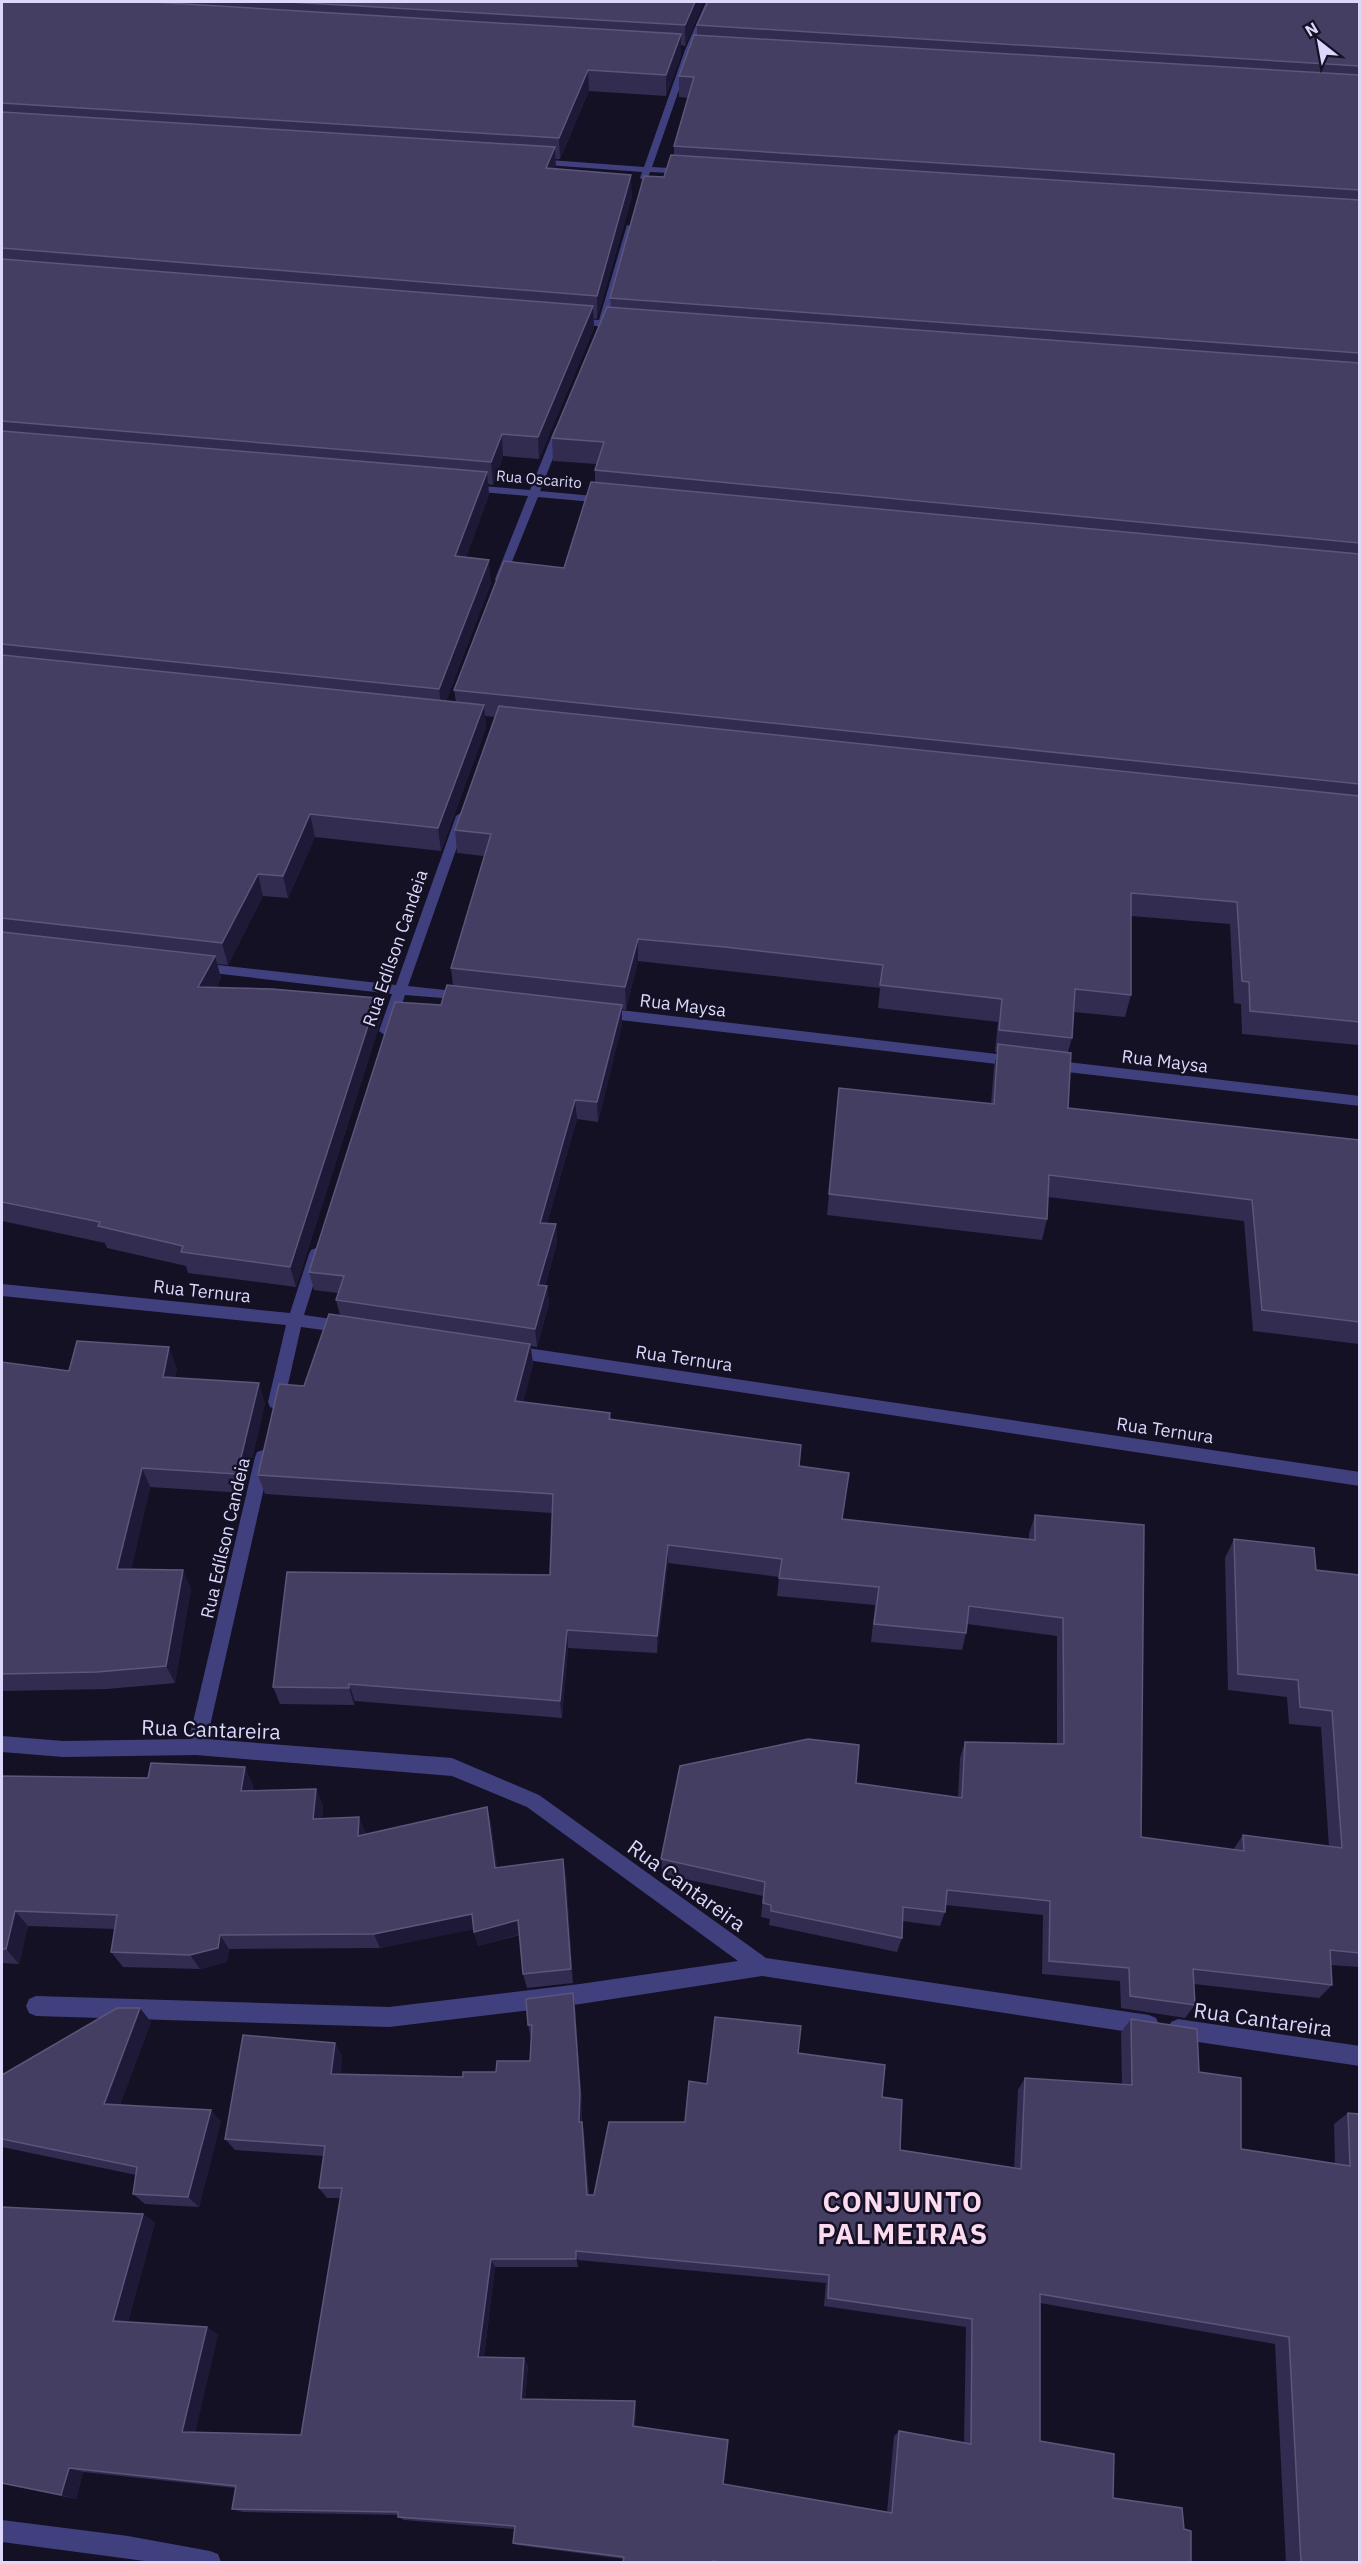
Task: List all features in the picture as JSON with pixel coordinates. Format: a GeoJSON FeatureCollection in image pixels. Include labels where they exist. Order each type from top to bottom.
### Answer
{"type":"FeatureCollection","features":[{"type":"Feature","properties":{"kind":"street"},"geometry":{"type":"LineString","coordinates":[[640,191],[688,50],[710,2]]}},
{"type":"Feature","properties":{"kind":"street"},"geometry":{"type":"LineString","coordinates":[[677,49],[700,51]]}},
{"type":"Feature","properties":{"kind":"street"},"geometry":{"type":"LineString","coordinates":[[527,161],[694,172]]}},
{"type":"Feature","properties":{"kind":"street"},"geometry":{"type":"LineString","coordinates":[[598,334],[603,324],[634,213]]}},
{"type":"Feature","properties":{"kind":"street"},"geometry":{"type":"LineString","coordinates":[[567,321],[626,326]]}},
{"type":"Feature","properties":{"kind":"street"},"geometry":{"type":"LineString","coordinates":[[496,590],[563,419]]}},
{"type":"Feature","properties":{"kind":"street","name":"Rua Oscarito"},"geometry":{"type":"LineString","coordinates":[[462,487],[615,501]]}},
{"type":"Feature","properties":{"kind":"street","name":"Rua Edílson Candeia"},"geometry":{"type":"LineString","coordinates":[[381,1047],[399,990],[468,801]]}},
{"type":"Feature","properties":{"kind":"street"},"geometry":{"type":"LineString","coordinates":[[189,966],[482,999]]}},
{"type":"Feature","properties":{"kind":"street","name":"Rua Maysa"},"geometry":{"type":"LineString","coordinates":[[589,1012],[1359,1101]]}},
{"type":"Feature","properties":{"kind":"street"},"geometry":{"type":"LineString","coordinates":[[274,1412],[295,1320],[320,1240]]}},
{"type":"Feature","properties":{"kind":"street","name":"Rua Ternura"},"geometry":{"type":"LineString","coordinates":[[2,1290],[295,1320],[366,1330]]}},
{"type":"Feature","properties":{"kind":"street","name":"Rua Ternura"},"geometry":{"type":"LineString","coordinates":[[496,1350],[1359,1479]]}},
{"type":"Feature","properties":{"kind":"street","name":"Rua Edílson Candeia"},"geometry":{"type":"LineString","coordinates":[[196,1747],[266,1447]]}},
{"type":"Feature","properties":{"kind":"street","name":"Rua Cantareira"},"geometry":{"type":"LineString","coordinates":[[2,1744],[63,1749],[196,1747],[452,1767],[533,1801],[762,1967],[1359,2056]]}},
{"type":"Feature","properties":{"kind":"street"},"geometry":{"type":"LineString","coordinates":[[36,2006],[389,2017],[580,1994],[762,1967]]}},
{"type":"Feature","properties":{"kind":"street"},"geometry":{"type":"LineString","coordinates":[[2,2531],[128,2547],[210,2562]]}},
{"type":"Feature","properties":{"kind":"building"},"geometry":{"type":"Polygon","coordinates":[[[2,2],[152,2],[681,34],[666,75],[588,70],[559,138],[2,103],[2,2]]]}},
{"type":"Feature","properties":{"kind":"building"},"geometry":{"type":"Polygon","coordinates":[[[289,2],[695,2],[685,25],[289,2]]]}},
{"type":"Feature","properties":{"kind":"building"},"geometry":{"type":"Polygon","coordinates":[[[708,2],[1359,2],[1359,66],[697,25],[708,2]]]}},
{"type":"Feature","properties":{"kind":"building"},"geometry":{"type":"Polygon","coordinates":[[[694,35],[1359,75],[1359,190],[674,146],[694,77],[679,76],[694,35]]]}},
{"type":"Feature","properties":{"kind":"building"},"geometry":{"type":"Polygon","coordinates":[[[2,112],[555,147],[546,168],[631,175],[597,296],[2,248],[2,112]]]}},
{"type":"Feature","properties":{"kind":"building"},"geometry":{"type":"Polygon","coordinates":[[[671,155],[1359,200],[1359,353],[610,298],[644,176],[664,177],[671,155]]]}},
{"type":"Feature","properties":{"kind":"building"},"geometry":{"type":"Polygon","coordinates":[[[2,259],[593,306],[538,437],[502,434],[491,462],[2,421],[2,259]]]}},
{"type":"Feature","properties":{"kind":"building"},"geometry":{"type":"Polygon","coordinates":[[[607,307],[1359,363],[1359,543],[595,470],[604,442],[552,438],[607,307]]]}},
{"type":"Feature","properties":{"kind":"building"},"geometry":{"type":"Polygon","coordinates":[[[2,431],[487,472],[455,556],[489,560],[439,689],[2,644],[2,431]]]}},
{"type":"Feature","properties":{"kind":"building"},"geometry":{"type":"Polygon","coordinates":[[[591,482],[1359,554],[1359,784],[454,690],[504,561],[564,568],[591,482]]]}},
{"type":"Feature","properties":{"kind":"building"},"geometry":{"type":"Polygon","coordinates":[[[2,655],[484,705],[438,828],[310,814],[283,876],[258,874],[222,943],[2,918],[2,655]]]}},
{"type":"Feature","properties":{"kind":"building"},"geometry":{"type":"Polygon","coordinates":[[[499,706],[1359,796],[1359,1022],[1250,1011],[1249,982],[1242,981],[1237,902],[1131,893],[1131,995],[1075,989],[1072,1038],[999,1030],[1002,999],[880,985],[883,965],[725,947],[638,939],[625,987],[451,968],[491,834],[455,830],[499,706]]]}},
{"type":"Feature","properties":{"kind":"building"},"geometry":{"type":"Polygon","coordinates":[[[2,932],[215,956],[198,987],[272,989],[377,998],[290,1267],[181,1252],[183,1246],[98,1226],[100,1222],[2,1202],[2,932]]]}},
{"type":"Feature","properties":{"kind":"building"},"geometry":{"type":"Polygon","coordinates":[[[447,985],[622,1005],[597,1102],[575,1100],[540,1223],[556,1224],[538,1285],[547,1286],[535,1329],[336,1300],[344,1276],[309,1272],[395,1002],[441,1005],[447,985]]]}},
{"type":"Feature","properties":{"kind":"building"},"geometry":{"type":"Polygon","coordinates":[[[998,1044],[1071,1053],[1068,1108],[1359,1140],[1359,1322],[1262,1310],[1252,1200],[1049,1175],[1047,1219],[829,1194],[839,1088],[994,1104],[998,1044]]]}},
{"type":"Feature","properties":{"kind":"building"},"geometry":{"type":"Polygon","coordinates":[[[329,1314],[530,1344],[515,1401],[610,1413],[609,1419],[801,1445],[799,1466],[849,1473],[842,1519],[1035,1540],[1035,1515],[1144,1525],[1141,1837],[1244,1851],[1243,1835],[1342,1848],[1332,1711],[1300,1707],[1298,1680],[1238,1674],[1234,1539],[1314,1548],[1316,1570],[1359,1575],[1359,1953],[1330,1950],[1332,1985],[1193,1969],[1195,2005],[1130,1996],[1129,1968],[1049,1961],[1050,1901],[947,1890],[945,1912],[903,1907],[902,1938],[771,1911],[771,1905],[763,1903],[765,1882],[661,1859],[680,1766],[808,1739],[859,1745],[856,1783],[962,1798],[965,1742],[1064,1744],[1063,1618],[969,1606],[966,1633],[874,1624],[879,1587],[779,1578],[782,1559],[668,1545],[657,1636],[567,1630],[560,1701],[349,1684],[349,1688],[273,1687],[287,1572],[550,1575],[553,1494],[258,1475],[279,1384],[304,1386],[329,1314]]]}},
{"type":"Feature","properties":{"kind":"building"},"geometry":{"type":"Polygon","coordinates":[[[77,1341],[169,1347],[163,1377],[259,1383],[237,1474],[142,1468],[117,1569],[183,1570],[166,1666],[97,1672],[2,1674],[2,1362],[69,1371],[77,1341]]]}},
{"type":"Feature","properties":{"kind":"building"},"geometry":{"type":"Polygon","coordinates":[[[151,1763],[245,1767],[241,1791],[316,1789],[313,1819],[359,1817],[358,1836],[487,1807],[495,1868],[563,1859],[571,1969],[523,1974],[518,1920],[474,1932],[472,1914],[374,1934],[220,1935],[218,1948],[190,1955],[111,1952],[117,1915],[15,1911],[6,1949],[2,1949],[2,1776],[148,1778],[151,1763]]]}},
{"type":"Feature","properties":{"kind":"building"},"geometry":{"type":"Polygon","coordinates":[[[573,1993],[580,2093],[579,2122],[582,2122],[587,2195],[594,2195],[609,2122],[685,2122],[689,2081],[707,2084],[715,2017],[801,2026],[798,2053],[885,2065],[882,2097],[902,2100],[900,2150],[1021,2169],[1025,2078],[1132,2085],[1131,2019],[1197,2029],[1199,2072],[1241,2078],[1241,2149],[1350,2166],[1348,2113],[1359,2114],[1359,2562],[1301,2562],[1289,2337],[1040,2294],[1040,2441],[1114,2454],[1113,2498],[1182,2508],[1184,2529],[1191,2531],[1191,2562],[623,2562],[624,2557],[513,2543],[515,2526],[398,2517],[398,2512],[232,2509],[236,2486],[69,2468],[61,2495],[2,2483],[2,2207],[143,2214],[113,2321],[207,2327],[182,2432],[301,2435],[342,2188],[319,2188],[325,2146],[225,2139],[243,2035],[335,2043],[331,2074],[463,2077],[463,2072],[496,2072],[497,2061],[530,2061],[532,2025],[528,2025],[526,1999],[573,1993]],[[576,2251],[576,2259],[491,2259],[478,2357],[524,2358],[521,2399],[635,2401],[633,2426],[728,2440],[723,2484],[892,2513],[899,2431],[971,2444],[972,2319],[828,2298],[829,2275],[576,2251]]]}},
{"type":"Feature","properties":{"kind":"building"},"geometry":{"type":"Polygon","coordinates":[[[117,2008],[140,2008],[104,2104],[211,2110],[188,2197],[133,2194],[137,2167],[2,2139],[2,2075],[117,2008]]]}},
{"type":"Feature","properties":{"kind":"district","name":"CONJUNTO PALMEIRAS"},"geometry":{"type":"Point","coordinates":[903,2217]}}]}
